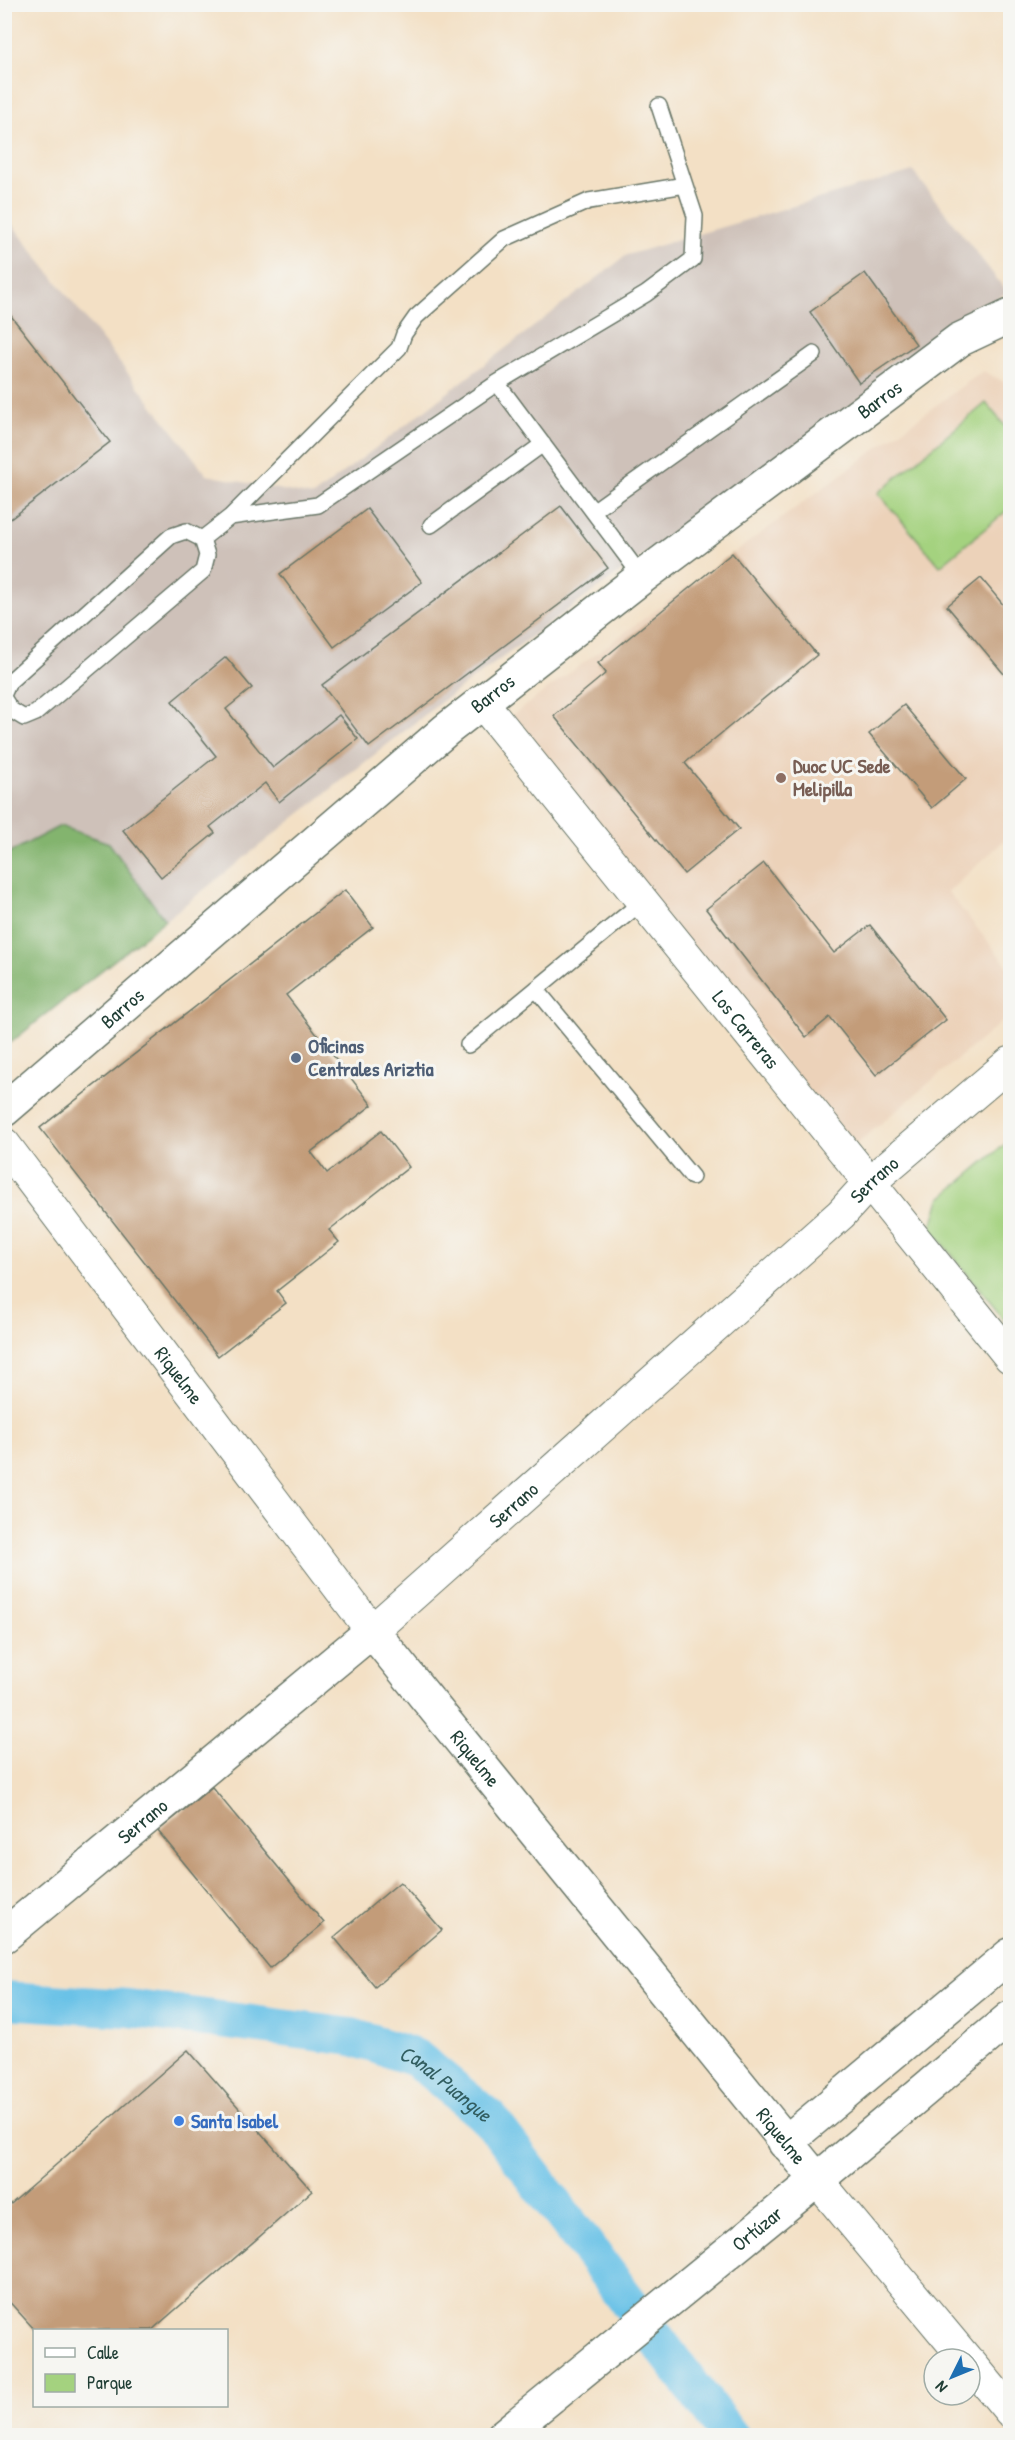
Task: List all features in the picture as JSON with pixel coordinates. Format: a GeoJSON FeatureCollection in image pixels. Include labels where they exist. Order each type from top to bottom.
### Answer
{"type":"FeatureCollection","features":[{"type":"Feature","properties":{"kind":"main road","name":"Barros"},"geometry":{"type":"LineString","coordinates":[[4,1110],[482,701],[642,577],[959,340],[1011,316]]}},
{"type":"Feature","properties":{"kind":"main road","name":"Serrano"},"geometry":{"type":"LineString","coordinates":[[4,1936],[372,1631]]}},
{"type":"Feature","properties":{"kind":"main road","name":"Riquelme"},"geometry":{"type":"LineString","coordinates":[[372,1631],[817,2180]]}},
{"type":"Feature","properties":{"kind":"main road"},"geometry":{"type":"LineString","coordinates":[[785,2143],[1011,1955]]}},
{"type":"Feature","properties":{"kind":"main road","name":"Ortúzar"},"geometry":{"type":"LineString","coordinates":[[503,2436],[817,2180],[1011,2018]]}},
{"type":"Feature","properties":{"kind":"street","name":"Los Carreras"},"geometry":{"type":"LineString","coordinates":[[482,701],[1011,1357]]}},
{"type":"Feature","properties":{"kind":"street","name":"Serrano"},"geometry":{"type":"LineString","coordinates":[[372,1631],[841,1214],[870,1182],[1011,1063]]}},
{"type":"Feature","properties":{"kind":"street","name":"Riquelme"},"geometry":{"type":"LineString","coordinates":[[4,1144],[372,1631]]}},
{"type":"Feature","properties":{"kind":"street","name":"Riquelme"},"geometry":{"type":"LineString","coordinates":[[817,2180],[956,2347]]}},
{"type":"Feature","properties":{"kind":"street"},"geometry":{"type":"LineString","coordinates":[[982,2377],[1011,2411]]}},
{"type":"Feature","properties":{"kind":"lane"},"geometry":{"type":"LineString","coordinates":[[230,517],[318,505],[497,383],[646,294],[693,259],[695,216],[658,106]]}},
{"type":"Feature","properties":{"kind":"lane"},"geometry":{"type":"LineString","coordinates":[[202,539],[230,517],[399,348],[404,334],[416,317],[504,239],[590,201],[685,185]]}},
{"type":"Feature","properties":{"kind":"lane"},"geometry":{"type":"LineString","coordinates":[[593,511],[814,354]]}},
{"type":"Feature","properties":{"kind":"lane"},"geometry":{"type":"LineString","coordinates":[[497,383],[642,577]]}},
{"type":"Feature","properties":{"kind":"lane"},"geometry":{"type":"LineString","coordinates":[[431,525],[543,444]]}},
{"type":"Feature","properties":{"kind":"lane"},"geometry":{"type":"LineString","coordinates":[[4,693],[9,682],[171,536],[186,531],[202,539],[207,555],[203,571],[36,713],[24,718],[11,710],[4,699]]}},
{"type":"Feature","properties":{"kind":"lane"},"geometry":{"type":"LineString","coordinates":[[468,1045],[643,901]]}},
{"type":"Feature","properties":{"kind":"lane"},"geometry":{"type":"LineString","coordinates":[[536,989],[692,1178]]}},
{"type":"Feature","properties":{"kind":"shaded area"},"geometry":{"type":"Polygon","coordinates":[[[913,171],[1007,292],[441,702],[5,1047],[4,214],[207,475],[313,496],[627,255],[913,171]]]}},
{"type":"Feature","properties":{"kind":"shaded area","name":"Duoc UC Sede Melipilla"},"geometry":{"type":"Polygon","coordinates":[[[983,371],[1010,385],[1010,835],[948,892],[1010,969],[1010,1015],[854,1146],[504,721],[983,371]]]}},
{"type":"Feature","properties":{"kind":"green space"},"geometry":{"type":"Polygon","coordinates":[[[986,403],[1010,432],[1010,508],[940,566],[878,493],[986,403]]]}},
{"type":"Feature","properties":{"kind":"green space"},"geometry":{"type":"Polygon","coordinates":[[[60,826],[109,843],[165,920],[5,1047],[5,855],[60,826]]]}},
{"type":"Feature","properties":{"kind":"green space"},"geometry":{"type":"Polygon","coordinates":[[[1010,1140],[1010,1327],[931,1229],[940,1199],[1010,1140]]]}},
{"type":"Feature","properties":{"kind":"building"},"geometry":{"type":"Polygon","coordinates":[[[865,273],[916,344],[859,383],[810,312],[865,273]]]}},
{"type":"Feature","properties":{"kind":"building"},"geometry":{"type":"Polygon","coordinates":[[[4,307],[110,442],[4,524],[4,307]]]}},
{"type":"Feature","properties":{"kind":"building"},"geometry":{"type":"Polygon","coordinates":[[[561,506],[608,568],[369,747],[322,685],[561,506]]]}},
{"type":"Feature","properties":{"kind":"building"},"geometry":{"type":"Polygon","coordinates":[[[367,509],[422,582],[334,647],[280,574],[367,509]]]}},
{"type":"Feature","properties":{"kind":"building"},"geometry":{"type":"Polygon","coordinates":[[[732,553],[817,655],[685,763],[739,829],[684,874],[554,716],[606,673],[598,663],[732,553]]]}},
{"type":"Feature","properties":{"kind":"building"},"geometry":{"type":"Polygon","coordinates":[[[981,578],[1010,613],[1009,680],[947,606],[981,578]]]}},
{"type":"Feature","properties":{"kind":"building"},"geometry":{"type":"Polygon","coordinates":[[[226,657],[252,688],[226,709],[273,768],[339,715],[358,739],[279,802],[265,783],[210,827],[215,833],[161,877],[123,830],[216,756],[172,701],[226,657]]]}},
{"type":"Feature","properties":{"kind":"building"},"geometry":{"type":"Polygon","coordinates":[[[904,705],[966,779],[932,808],[869,734],[904,705]]]}},
{"type":"Feature","properties":{"kind":"building"},"geometry":{"type":"Polygon","coordinates":[[[764,863],[834,953],[870,925],[946,1020],[876,1075],[830,1017],[806,1037],[706,909],[764,863]]]}},
{"type":"Feature","properties":{"kind":"building"},"geometry":{"type":"Polygon","coordinates":[[[345,890],[373,927],[286,995],[372,1105],[311,1152],[327,1173],[381,1131],[409,1167],[329,1230],[339,1242],[277,1291],[286,1303],[218,1356],[40,1128],[345,890]]]}},
{"type":"Feature","properties":{"kind":"building"},"geometry":{"type":"Polygon","coordinates":[[[212,1787],[324,1923],[270,1968],[158,1831],[212,1787]]]}},
{"type":"Feature","properties":{"kind":"building"},"geometry":{"type":"Polygon","coordinates":[[[400,1882],[442,1930],[375,1987],[334,1937],[400,1882]]]}},
{"type":"Feature","properties":{"kind":"building","name":"Santa Isabel"},"geometry":{"type":"Polygon","coordinates":[[[188,2050],[312,2191],[153,2329],[34,2329],[4,2296],[4,2210],[188,2050]]]}},
{"type":"Feature","properties":{"kind":"waterway","name":"Canal Puangue"},"geometry":{"type":"LineString","coordinates":[[4,2000],[128,2008],[352,2037],[416,2058],[490,2119],[730,2436]]}},
{"type":"Feature","properties":{"kind":"place","name":"Duoc UC Sede Melipilla"},"geometry":{"type":"Point","coordinates":[781,778]}},
{"type":"Feature","properties":{"kind":"place","name":"Oficinas Centrales Ariztia"},"geometry":{"type":"Point","coordinates":[296,1058]}},
{"type":"Feature","properties":{"kind":"place","name":"Santa Isabel"},"geometry":{"type":"Point","coordinates":[179,2121]}}]}
